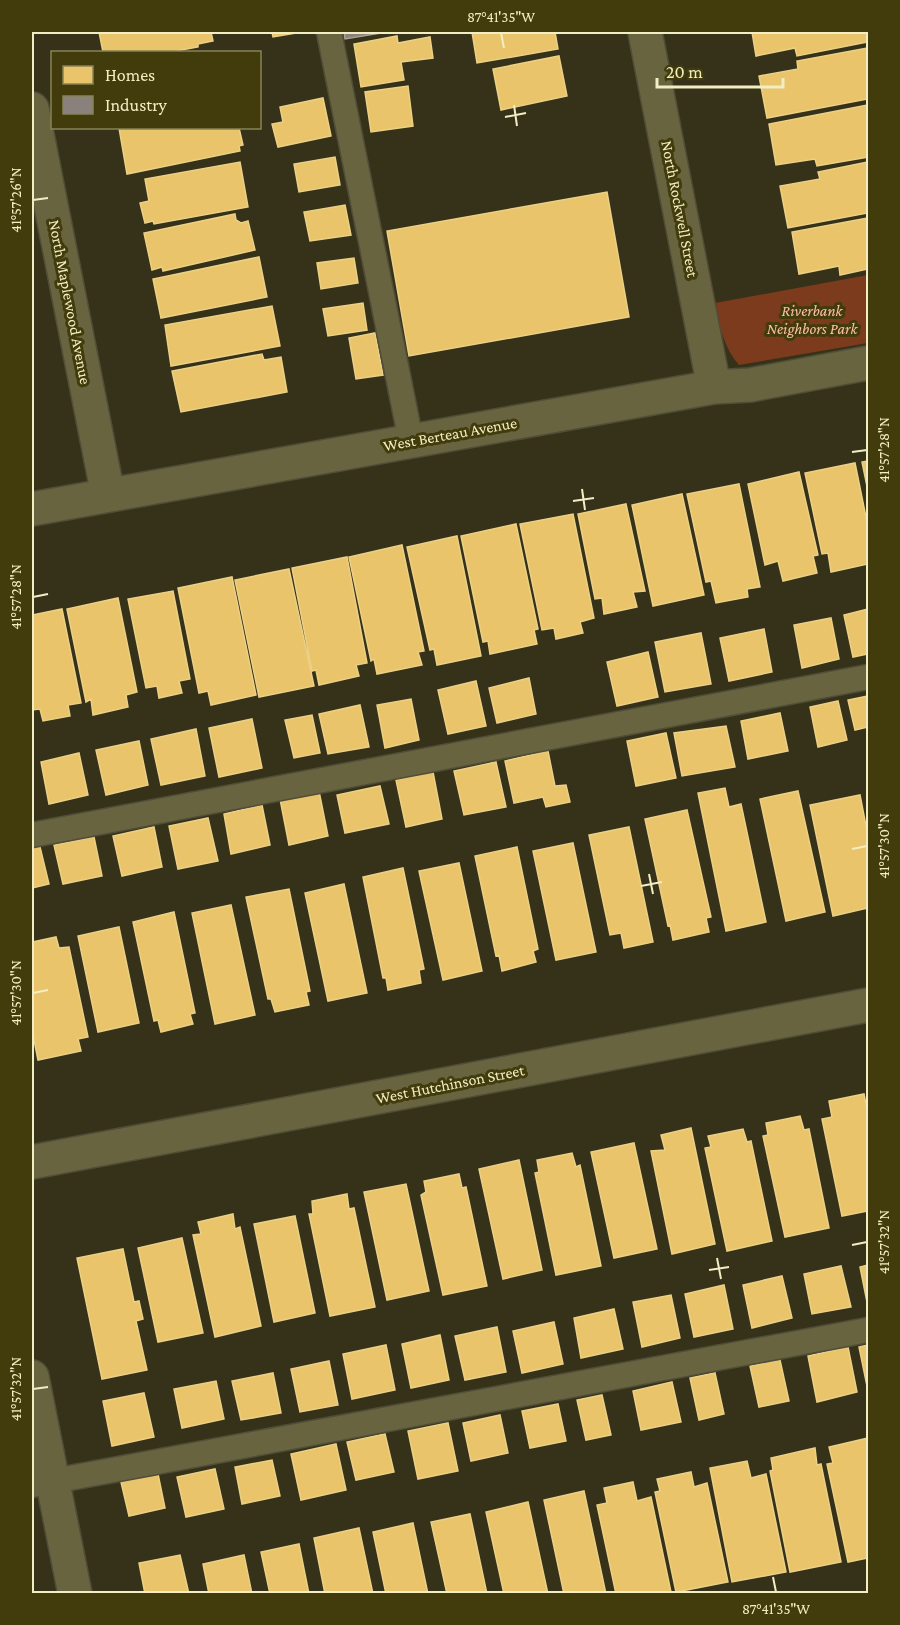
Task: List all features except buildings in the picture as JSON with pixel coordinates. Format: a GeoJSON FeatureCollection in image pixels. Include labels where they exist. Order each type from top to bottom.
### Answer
{"type":"FeatureCollection","features":[{"type":"Feature","properties":{"kind":"street","name":"North Rockwell Street"},"geometry":{"type":"LineString","coordinates":[[645,32],[714,387]]}},
{"type":"Feature","properties":{"kind":"street","name":"North Maplewood Avenue"},"geometry":{"type":"LineString","coordinates":[[32,109],[108,495]]}},
{"type":"Feature","properties":{"kind":"street","name":"West Berteau Avenue"},"geometry":{"type":"LineString","coordinates":[[32,509],[714,387],[750,385],[868,363]]}},
{"type":"Feature","properties":{"kind":"street","name":"West Hutchinson Street"},"geometry":{"type":"LineString","coordinates":[[32,1162],[868,1005]]}},
{"type":"Feature","properties":{"kind":"street"},"geometry":{"type":"LineString","coordinates":[[32,1377],[42,1483],[75,1593]]}},
{"type":"Feature","properties":{"kind":"lane"},"geometry":{"type":"LineString","coordinates":[[329,32],[411,441]]}},
{"type":"Feature","properties":{"kind":"lane"},"geometry":{"type":"LineString","coordinates":[[32,835],[868,677]]}},
{"type":"Feature","properties":{"kind":"lane"},"geometry":{"type":"LineString","coordinates":[[42,1483],[868,1330]]}},
{"type":"Feature","properties":{"kind":"green space","name":"Riverbank Neighbors Park"},"geometry":{"type":"Polygon","coordinates":[[[868,275],[868,343],[739,365],[729,351],[720,328],[715,303],[868,275]]]}}]}
